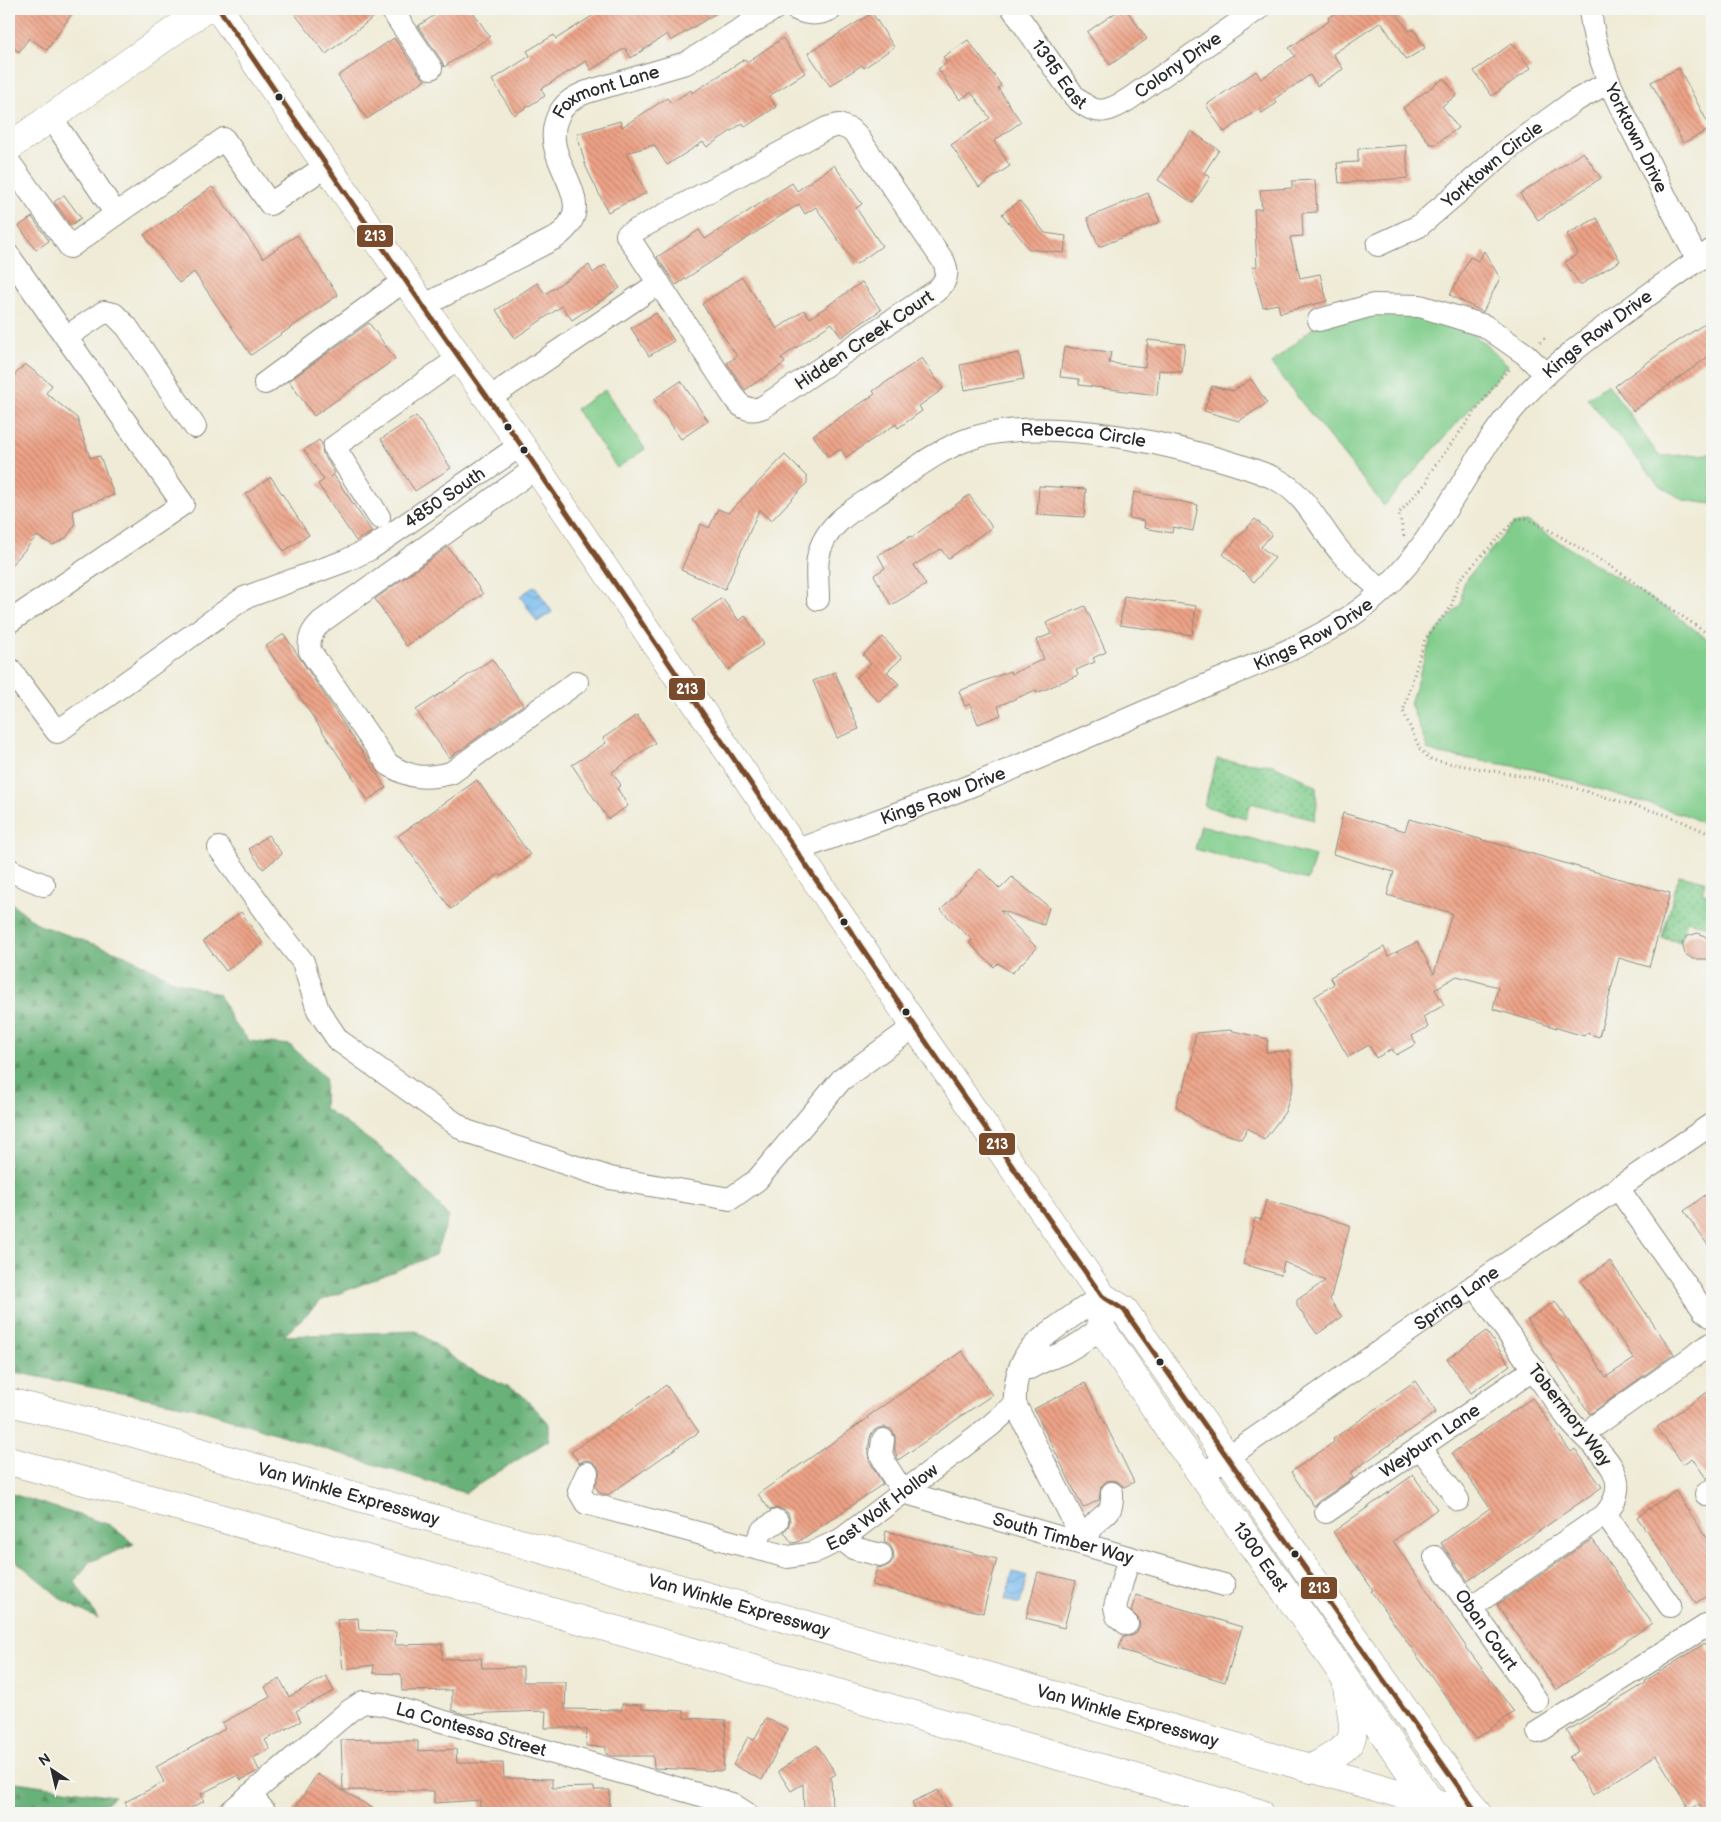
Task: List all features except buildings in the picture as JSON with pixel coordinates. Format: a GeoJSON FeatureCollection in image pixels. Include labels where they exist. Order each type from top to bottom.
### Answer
{"type":"FeatureCollection","features":[{"type":"Feature","properties":{"kind":"main road"},"geometry":{"type":"LineString","coordinates":[[9,149],[205,9]]}},
{"type":"Feature","properties":{"kind":"main road","name":"1300 East"},"geometry":{"type":"LineString","coordinates":[[219,9],[521,445],[914,1026],[1102,1296],[1124,1310],[1226,1458],[1477,1813]]}},
{"type":"Feature","properties":{"kind":"main road"},"geometry":{"type":"LineString","coordinates":[[1101,1328],[1102,1296]]}},
{"type":"Feature","properties":{"kind":"main road","name":"1300 East"},"geometry":{"type":"LineString","coordinates":[[1101,1328],[1435,1808]]}},
{"type":"Feature","properties":{"kind":"main road","name":"Van Winkle Expressway"},"geometry":{"type":"LineString","coordinates":[[9,1402],[123,1430],[1311,1769],[1435,1808],[1468,1813]]}},
{"type":"Feature","properties":{"kind":"main road"},"geometry":{"type":"LineString","coordinates":[[9,1461],[289,1538],[1259,1813]]}},
{"type":"Feature","properties":{"kind":"main road"},"geometry":{"type":"LineString","coordinates":[[1311,1769],[1351,1741],[1353,1721],[1345,1678]]}},
{"type":"Feature","properties":{"kind":"street","name":"Foxmont Lane"},"geometry":{"type":"LineString","coordinates":[[423,306],[555,238],[568,227],[574,213],[575,199],[557,156],[553,141],[555,124],[566,104],[587,92],[686,63],[774,9]]}},
{"type":"Feature","properties":{"kind":"street"},"geometry":{"type":"LineString","coordinates":[[796,9],[813,14],[831,9]]}},
{"type":"Feature","properties":{"kind":"street","name":"1395 East"},"geometry":{"type":"LineString","coordinates":[[1013,9],[1074,96],[1086,107],[1093,110]]}},
{"type":"Feature","properties":{"kind":"street","name":"Colony Drive"},"geometry":{"type":"LineString","coordinates":[[1093,110],[1102,111],[1120,104],[1258,9]]}},
{"type":"Feature","properties":{"kind":"street","name":"Yorktown Drive"},"geometry":{"type":"LineString","coordinates":[[1590,9],[1598,54],[1608,82],[1680,226],[1705,255]]}},
{"type":"Feature","properties":{"kind":"street"},"geometry":{"type":"LineString","coordinates":[[398,11],[431,68]]}},
{"type":"Feature","properties":{"kind":"street","name":"Yorktown Circle"},"geometry":{"type":"LineString","coordinates":[[1378,245],[1419,226],[1512,146],[1573,102],[1608,82]]}},
{"type":"Feature","properties":{"kind":"street"},"geometry":{"type":"LineString","coordinates":[[51,118],[116,214]]}},
{"type":"Feature","properties":{"kind":"street","name":"Hidden Creek Court"},"geometry":{"type":"LineString","coordinates":[[839,125],[856,134],[944,262],[947,273],[944,284],[936,292],[763,407],[752,410],[738,404],[659,283],[628,235],[827,128],[839,125]]}},
{"type":"Feature","properties":{"kind":"street"},"geometry":{"type":"LineString","coordinates":[[9,149],[70,246],[224,139],[270,204],[326,166]]}},
{"type":"Feature","properties":{"kind":"street","name":"Kings Row Drive"},"geometry":{"type":"LineString","coordinates":[[795,851],[974,784],[1290,648],[1354,614],[1400,573],[1428,537],[1500,425],[1546,374],[1572,351],[1705,255]]}},
{"type":"Feature","properties":{"kind":"street"},"geometry":{"type":"LineString","coordinates":[[9,256],[183,504],[9,622]]}},
{"type":"Feature","properties":{"kind":"street"},"geometry":{"type":"LineString","coordinates":[[264,384],[405,280]]}},
{"type":"Feature","properties":{"kind":"street"},"geometry":{"type":"LineString","coordinates":[[488,399],[659,283]]}},
{"type":"Feature","properties":{"kind":"street"},"geometry":{"type":"LineString","coordinates":[[1319,320],[1374,305],[1420,306],[1485,326],[1525,354],[1546,374]]}},
{"type":"Feature","properties":{"kind":"street"},"geometry":{"type":"LineString","coordinates":[[66,337],[104,312],[114,314],[127,327],[195,427]]}},
{"type":"Feature","properties":{"kind":"street"},"geometry":{"type":"LineString","coordinates":[[379,517],[334,447],[459,358]]}},
{"type":"Feature","properties":{"kind":"street","name":"Rebecca Circle"},"geometry":{"type":"LineString","coordinates":[[818,599],[818,568],[821,547],[831,528],[846,516],[933,457],[958,444],[987,434],[1042,430],[1120,437],[1161,445],[1240,465],[1278,480],[1287,485],[1302,500],[1342,554],[1382,591]]}},
{"type":"Feature","properties":{"kind":"street","name":"4850 South"},"geometry":{"type":"LineString","coordinates":[[9,668],[57,732],[244,598],[345,561],[370,549],[521,445]]}},
{"type":"Feature","properties":{"kind":"street"},"geometry":{"type":"LineString","coordinates":[[536,468],[321,622],[312,631],[309,641],[310,651],[388,764],[400,772],[416,777],[434,777],[451,773],[577,682]]}},
{"type":"Feature","properties":{"kind":"street"},"geometry":{"type":"LineString","coordinates":[[219,848],[303,962],[318,1010],[338,1040],[466,1131],[610,1178],[730,1199],[757,1180],[840,1080],[914,1026]]}},
{"type":"Feature","properties":{"kind":"street"},"geometry":{"type":"LineString","coordinates":[[9,869],[44,885]]}},
{"type":"Feature","properties":{"kind":"street","name":"Spring Lane"},"geometry":{"type":"LineString","coordinates":[[1202,1475],[1475,1285],[1712,1124]]}},
{"type":"Feature","properties":{"kind":"street"},"geometry":{"type":"LineString","coordinates":[[1618,1188],[1704,1311],[1712,1317]]}},
{"type":"Feature","properties":{"kind":"street","name":"Tobermory Way"},"geometry":{"type":"LineString","coordinates":[[1471,1607],[1605,1514],[1610,1509],[1616,1494],[1617,1480],[1608,1462],[1570,1421],[1475,1285]]}},
{"type":"Feature","properties":{"kind":"street"},"geometry":{"type":"LineString","coordinates":[[1085,1544],[1015,1404],[1014,1386],[1026,1354],[1044,1338],[1102,1296]]}},
{"type":"Feature","properties":{"kind":"street"},"geometry":{"type":"LineString","coordinates":[[1021,1366],[1030,1368],[1043,1360],[1062,1354],[1101,1328]]}},
{"type":"Feature","properties":{"kind":"street"},"geometry":{"type":"LineString","coordinates":[[1596,1425],[1712,1343]]}},
{"type":"Feature","properties":{"kind":"street","name":"Weyburn Lane"},"geometry":{"type":"LineString","coordinates":[[1326,1512],[1534,1369]]}},
{"type":"Feature","properties":{"kind":"street","name":"East Wolf Hollow"},"geometry":{"type":"LineString","coordinates":[[587,1474],[579,1491],[586,1503],[788,1557],[812,1552],[842,1539],[990,1426],[1015,1404]]}},
{"type":"Feature","properties":{"kind":"street"},"geometry":{"type":"LineString","coordinates":[[883,1440],[881,1454],[887,1467],[904,1492]]}},
{"type":"Feature","properties":{"kind":"street"},"geometry":{"type":"LineString","coordinates":[[1420,1447],[1458,1500]]}},
{"type":"Feature","properties":{"kind":"street","name":"South Timber Way"},"geometry":{"type":"LineString","coordinates":[[904,1492],[1224,1585]]}},
{"type":"Feature","properties":{"kind":"street"},"geometry":{"type":"LineString","coordinates":[[1085,1544],[1094,1525],[1112,1505],[1112,1493]]}},
{"type":"Feature","properties":{"kind":"street"},"geometry":{"type":"LineString","coordinates":[[1605,1514],[1670,1606]]}},
{"type":"Feature","properties":{"kind":"street"},"geometry":{"type":"LineString","coordinates":[[754,1547],[762,1531],[777,1520]]}},
{"type":"Feature","properties":{"kind":"street"},"geometry":{"type":"LineString","coordinates":[[842,1539],[853,1548],[881,1554]]}},
{"type":"Feature","properties":{"kind":"street"},"geometry":{"type":"LineString","coordinates":[[1127,1624],[1117,1616],[1115,1607],[1129,1557]]}},
{"type":"Feature","properties":{"kind":"street","name":"Oban Court"},"geometry":{"type":"LineString","coordinates":[[1436,1557],[1537,1701]]}},
{"type":"Feature","properties":{"kind":"street"},"geometry":{"type":"LineString","coordinates":[[1538,1732],[1712,1622]]}},
{"type":"Feature","properties":{"kind":"street","name":"La Contessa Street"},"geometry":{"type":"LineString","coordinates":[[229,1813],[349,1711],[363,1702],[372,1702],[732,1804],[746,1813]]}},
{"type":"Feature","properties":{"kind":"street"},"geometry":{"type":"LineString","coordinates":[[250,1795],[266,1813]]}},
{"type":"Feature","properties":{"kind":"path"},"geometry":{"type":"LineString","coordinates":[[1404,536],[1399,513],[1428,481],[1428,475],[1500,378],[1546,337]]}},
{"type":"Feature","properties":{"kind":"path"},"geometry":{"type":"LineString","coordinates":[[1712,637],[1612,567],[1544,527],[1525,518],[1515,520],[1458,580],[1451,607],[1425,639],[1403,711],[1420,749],[1431,760],[1550,781],[1670,816],[1712,835]]}},
{"type":"Feature","properties":{"kind":"green space"},"geometry":{"type":"Polygon","coordinates":[[[1377,308],[1456,318],[1508,365],[1384,506],[1271,364],[1317,324],[1377,308]]]}},
{"type":"Feature","properties":{"kind":"green space"},"geometry":{"type":"Polygon","coordinates":[[[1608,384],[1659,456],[1712,454],[1712,504],[1683,500],[1658,484],[1587,398],[1608,384]]]}},
{"type":"Feature","properties":{"kind":"green space"},"geometry":{"type":"Polygon","coordinates":[[[605,390],[645,449],[617,468],[576,409],[605,390]]]}},
{"type":"Feature","properties":{"kind":"green space"},"geometry":{"type":"Polygon","coordinates":[[[1527,522],[1672,612],[1712,643],[1712,829],[1689,816],[1532,769],[1439,754],[1428,750],[1410,703],[1431,639],[1461,604],[1463,583],[1513,524],[1527,522]]]}},
{"type":"Feature","properties":{"kind":"green space"},"geometry":{"type":"Polygon","coordinates":[[[1217,759],[1273,765],[1300,777],[1316,787],[1317,805],[1314,820],[1251,803],[1246,818],[1204,806],[1217,759]]]}},
{"type":"Feature","properties":{"kind":"green space"},"geometry":{"type":"Polygon","coordinates":[[[1201,825],[1315,856],[1308,880],[1195,849],[1201,825]]]}},
{"type":"Feature","properties":{"kind":"green space"},"geometry":{"type":"Polygon","coordinates":[[[1679,875],[1705,881],[1702,893],[1712,895],[1712,927],[1687,921],[1681,942],[1662,938],[1679,875]]]}},
{"type":"Feature","properties":{"kind":"green space"},"geometry":{"type":"Polygon","coordinates":[[[9,901],[39,925],[125,955],[177,982],[219,994],[234,1024],[250,1041],[290,1045],[325,1078],[324,1108],[382,1149],[421,1185],[449,1217],[435,1255],[320,1301],[284,1336],[417,1331],[466,1367],[521,1394],[549,1423],[549,1440],[465,1493],[192,1407],[9,1371],[9,901]]]}},
{"type":"Feature","properties":{"kind":"green space"},"geometry":{"type":"Polygon","coordinates":[[[9,1493],[110,1525],[134,1544],[89,1562],[75,1582],[98,1619],[64,1601],[9,1555],[9,1493]]]}},
{"type":"Feature","properties":{"kind":"green space"},"geometry":{"type":"Polygon","coordinates":[[[9,1781],[114,1796],[94,1813],[9,1813],[9,1781]]]}},
{"type":"Feature","properties":{"kind":"water"},"geometry":{"type":"Polygon","coordinates":[[[535,586],[552,612],[537,622],[520,596],[535,586]]]}},
{"type":"Feature","properties":{"kind":"water"},"geometry":{"type":"Polygon","coordinates":[[[1013,1572],[1027,1576],[1020,1604],[1005,1600],[1013,1572]]]}},
{"type":"Feature","properties":{"kind":"transit line","name":"213"},"geometry":{"type":"LineString","coordinates":[[219,9],[521,445],[915,1026],[1102,1296],[1124,1310],[1477,1813]]}}]}
